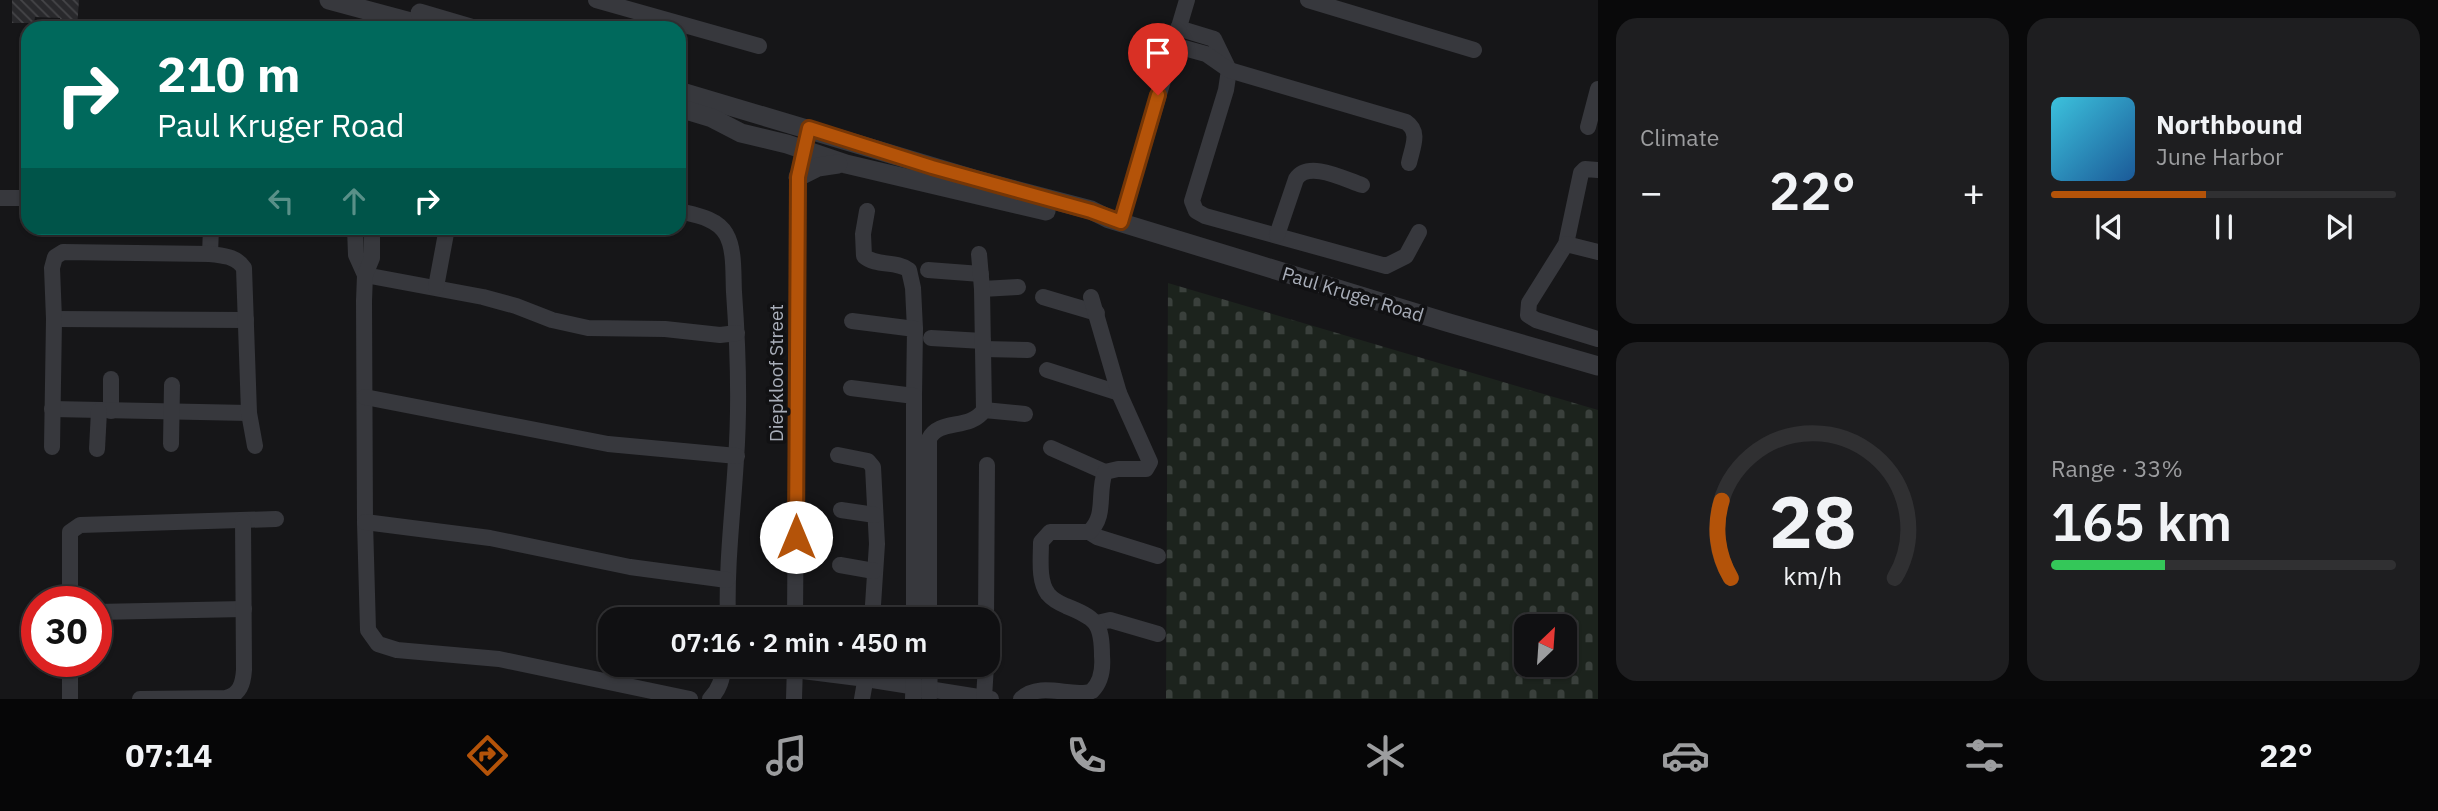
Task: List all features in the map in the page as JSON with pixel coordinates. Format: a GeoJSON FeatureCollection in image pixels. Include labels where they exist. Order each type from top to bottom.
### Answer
{"type":"FeatureCollection","features":[{"type":"Feature","properties":{"kind":"street"},"geometry":{"type":"LineString","coordinates":[[329,0],[426,19]]}},
{"type":"Feature","properties":{"kind":"street"},"geometry":{"type":"LineString","coordinates":[[368,0],[426,19]]}},
{"type":"Feature","properties":{"kind":"street"},"geometry":{"type":"LineString","coordinates":[[596,0],[670,21]]}},
{"type":"Feature","properties":{"kind":"street"},"geometry":{"type":"LineString","coordinates":[[1115,220],[1187,0]]}},
{"type":"Feature","properties":{"kind":"street"},"geometry":{"type":"LineString","coordinates":[[1308,0],[1366,8],[1474,50]]}},
{"type":"Feature","properties":{"kind":"street"},"geometry":{"type":"LineString","coordinates":[[686,25],[759,46]]}},
{"type":"Feature","properties":{"kind":"street"},"geometry":{"type":"LineString","coordinates":[[1178,27],[1214,38],[1229,70],[1192,205],[1200,215],[1386,266],[1406,256],[1419,232]]}},
{"type":"Feature","properties":{"kind":"street"},"geometry":{"type":"LineString","coordinates":[[1173,45],[1206,54],[1229,70],[1406,122],[1413,127],[1416,134],[1409,163]]}},
{"type":"Feature","properties":{"kind":"street"},"geometry":{"type":"LineString","coordinates":[[1588,127],[1598,89]]}},
{"type":"Feature","properties":{"kind":"street","name":"Paul Kruger Road"},"geometry":{"type":"LineString","coordinates":[[686,93],[1091,211],[1446,323],[1598,366]]}},
{"type":"Feature","properties":{"kind":"street","name":"Paul Kruger Road"},"geometry":{"type":"LineString","coordinates":[[686,110],[712,118],[741,133],[786,144],[846,164],[1088,221],[1115,220]]}},
{"type":"Feature","properties":{"kind":"street","name":"Diepkloof Street"},"geometry":{"type":"LineString","coordinates":[[795,607],[798,177],[809,128]]}},
{"type":"Feature","properties":{"kind":"street"},"geometry":{"type":"LineString","coordinates":[[798,177],[818,167],[846,164]]}},
{"type":"Feature","properties":{"kind":"street"},"geometry":{"type":"LineString","coordinates":[[1598,170],[1585,169],[1581,173],[1566,244],[1529,303],[1528,315],[1554,327],[1598,339]]}},
{"type":"Feature","properties":{"kind":"street"},"geometry":{"type":"LineString","coordinates":[[1277,235],[1296,179],[1302,172],[1312,170],[1362,185]]}},
{"type":"Feature","properties":{"kind":"street"},"geometry":{"type":"LineString","coordinates":[[0,198],[21,198]]}},
{"type":"Feature","properties":{"kind":"street"},"geometry":{"type":"LineString","coordinates":[[867,211],[863,234],[864,257],[870,261],[900,265],[909,270],[913,288],[914,607]]}},
{"type":"Feature","properties":{"kind":"street"},"geometry":{"type":"LineString","coordinates":[[686,213],[720,226],[727,235],[731,251],[737,333],[737,456],[727,580],[728,607]]}},
{"type":"Feature","properties":{"kind":"street"},"geometry":{"type":"LineString","coordinates":[[211,235],[211,254]]}},
{"type":"Feature","properties":{"kind":"street"},"geometry":{"type":"LineString","coordinates":[[355,235],[356,255],[365,275]]}},
{"type":"Feature","properties":{"kind":"street"},"geometry":{"type":"LineString","coordinates":[[372,235],[372,258],[365,275],[368,630],[378,644],[397,650],[499,659],[690,699]]}},
{"type":"Feature","properties":{"kind":"street"},"geometry":{"type":"LineString","coordinates":[[436,287],[446,235]]}},
{"type":"Feature","properties":{"kind":"street"},"geometry":{"type":"LineString","coordinates":[[1566,244],[1598,252]]}},
{"type":"Feature","properties":{"kind":"street"},"geometry":{"type":"LineString","coordinates":[[51,447],[54,319],[52,268],[55,257],[63,252],[211,254],[232,257],[239,261],[244,268],[249,413],[254,446]]}},
{"type":"Feature","properties":{"kind":"street"},"geometry":{"type":"LineString","coordinates":[[929,607],[929,439],[937,429],[972,421],[984,410],[982,281],[979,254]]}},
{"type":"Feature","properties":{"kind":"street"},"geometry":{"type":"LineString","coordinates":[[928,270],[1018,288]]}},
{"type":"Feature","properties":{"kind":"street"},"geometry":{"type":"LineString","coordinates":[[365,275],[483,297],[552,320],[588,328],[665,329],[720,335],[737,333]]}},
{"type":"Feature","properties":{"kind":"street"},"geometry":{"type":"LineString","coordinates":[[1043,297],[1097,313]]}},
{"type":"Feature","properties":{"kind":"street"},"geometry":{"type":"LineString","coordinates":[[1051,447],[1105,472],[1146,469],[1150,462],[1119,393],[1091,297]]}},
{"type":"Feature","properties":{"kind":"street"},"geometry":{"type":"LineString","coordinates":[[54,319],[246,320]]}},
{"type":"Feature","properties":{"kind":"street"},"geometry":{"type":"LineString","coordinates":[[852,321],[915,329]]}},
{"type":"Feature","properties":{"kind":"street"},"geometry":{"type":"LineString","coordinates":[[931,338],[1028,350]]}},
{"type":"Feature","properties":{"kind":"street"},"geometry":{"type":"LineString","coordinates":[[1047,370],[1119,393]]}},
{"type":"Feature","properties":{"kind":"street"},"geometry":{"type":"LineString","coordinates":[[97,449],[111,379]]}},
{"type":"Feature","properties":{"kind":"street"},"geometry":{"type":"LineString","coordinates":[[171,444],[172,385]]}},
{"type":"Feature","properties":{"kind":"street"},"geometry":{"type":"LineString","coordinates":[[851,388],[914,396]]}},
{"type":"Feature","properties":{"kind":"street"},"geometry":{"type":"LineString","coordinates":[[365,397],[608,444],[737,456]]}},
{"type":"Feature","properties":{"kind":"street"},"geometry":{"type":"LineString","coordinates":[[52,409],[249,413]]}},
{"type":"Feature","properties":{"kind":"street"},"geometry":{"type":"LineString","coordinates":[[984,410],[1026,414]]}},
{"type":"Feature","properties":{"kind":"street"},"geometry":{"type":"LineString","coordinates":[[838,455],[872,464],[877,544],[873,607]]}},
{"type":"Feature","properties":{"kind":"street"},"geometry":{"type":"LineString","coordinates":[[986,607],[987,465]]}},
{"type":"Feature","properties":{"kind":"street"},"geometry":{"type":"LineString","coordinates":[[1089,532],[1096,526],[1100,515],[1105,472]]}},
{"type":"Feature","properties":{"kind":"street"},"geometry":{"type":"LineString","coordinates":[[841,510],[875,515]]}},
{"type":"Feature","properties":{"kind":"street"},"geometry":{"type":"LineString","coordinates":[[70,586],[70,532],[80,525],[276,519]]}},
{"type":"Feature","properties":{"kind":"street"},"geometry":{"type":"LineString","coordinates":[[140,699],[226,698],[240,690],[244,682],[243,521]]}},
{"type":"Feature","properties":{"kind":"street"},"geometry":{"type":"LineString","coordinates":[[365,522],[499,539],[629,567],[727,580]]}},
{"type":"Feature","properties":{"kind":"street"},"geometry":{"type":"LineString","coordinates":[[1021,699],[1034,691],[1078,697],[1089,694],[1096,687],[1103,664],[1101,635],[1097,623],[1057,602],[1048,595],[1043,585],[1043,537],[1055,531],[1089,532],[1158,556]]}},
{"type":"Feature","properties":{"kind":"street"},"geometry":{"type":"LineString","coordinates":[[840,565],[874,571]]}},
{"type":"Feature","properties":{"kind":"street"},"geometry":{"type":"LineString","coordinates":[[112,612],[244,609]]}},
{"type":"Feature","properties":{"kind":"street"},"geometry":{"type":"LineString","coordinates":[[1097,623],[1110,620],[1158,634]]}},
{"type":"Feature","properties":{"kind":"street"},"geometry":{"type":"LineString","coordinates":[[70,677],[70,699]]}},
{"type":"Feature","properties":{"kind":"street"},"geometry":{"type":"LineString","coordinates":[[710,699],[718,691],[722,677]]}},
{"type":"Feature","properties":{"kind":"street"},"geometry":{"type":"LineString","coordinates":[[794,699],[795,677]]}},
{"type":"Feature","properties":{"kind":"street"},"geometry":{"type":"LineString","coordinates":[[862,699],[866,677]]}},
{"type":"Feature","properties":{"kind":"street"},"geometry":{"type":"LineString","coordinates":[[880,677],[921,693],[977,698],[983,677]]}},
{"type":"Feature","properties":{"kind":"green space"},"geometry":{"type":"Polygon","coordinates":[[[1168,283],[1598,410],[1598,699],[1166,699],[1168,283]]]}},
{"type":"Feature","properties":{"kind":"building"},"geometry":{"type":"Polygon","coordinates":[[[12,0],[79,0],[78,21],[35,17],[34,21],[12,23],[12,0]]]}},
{"type":"Feature","properties":{"kind":"route"},"geometry":{"type":"LineString","coordinates":[[796,537],[798,177],[809,128],[1121,222],[1158,95]]}}]}
